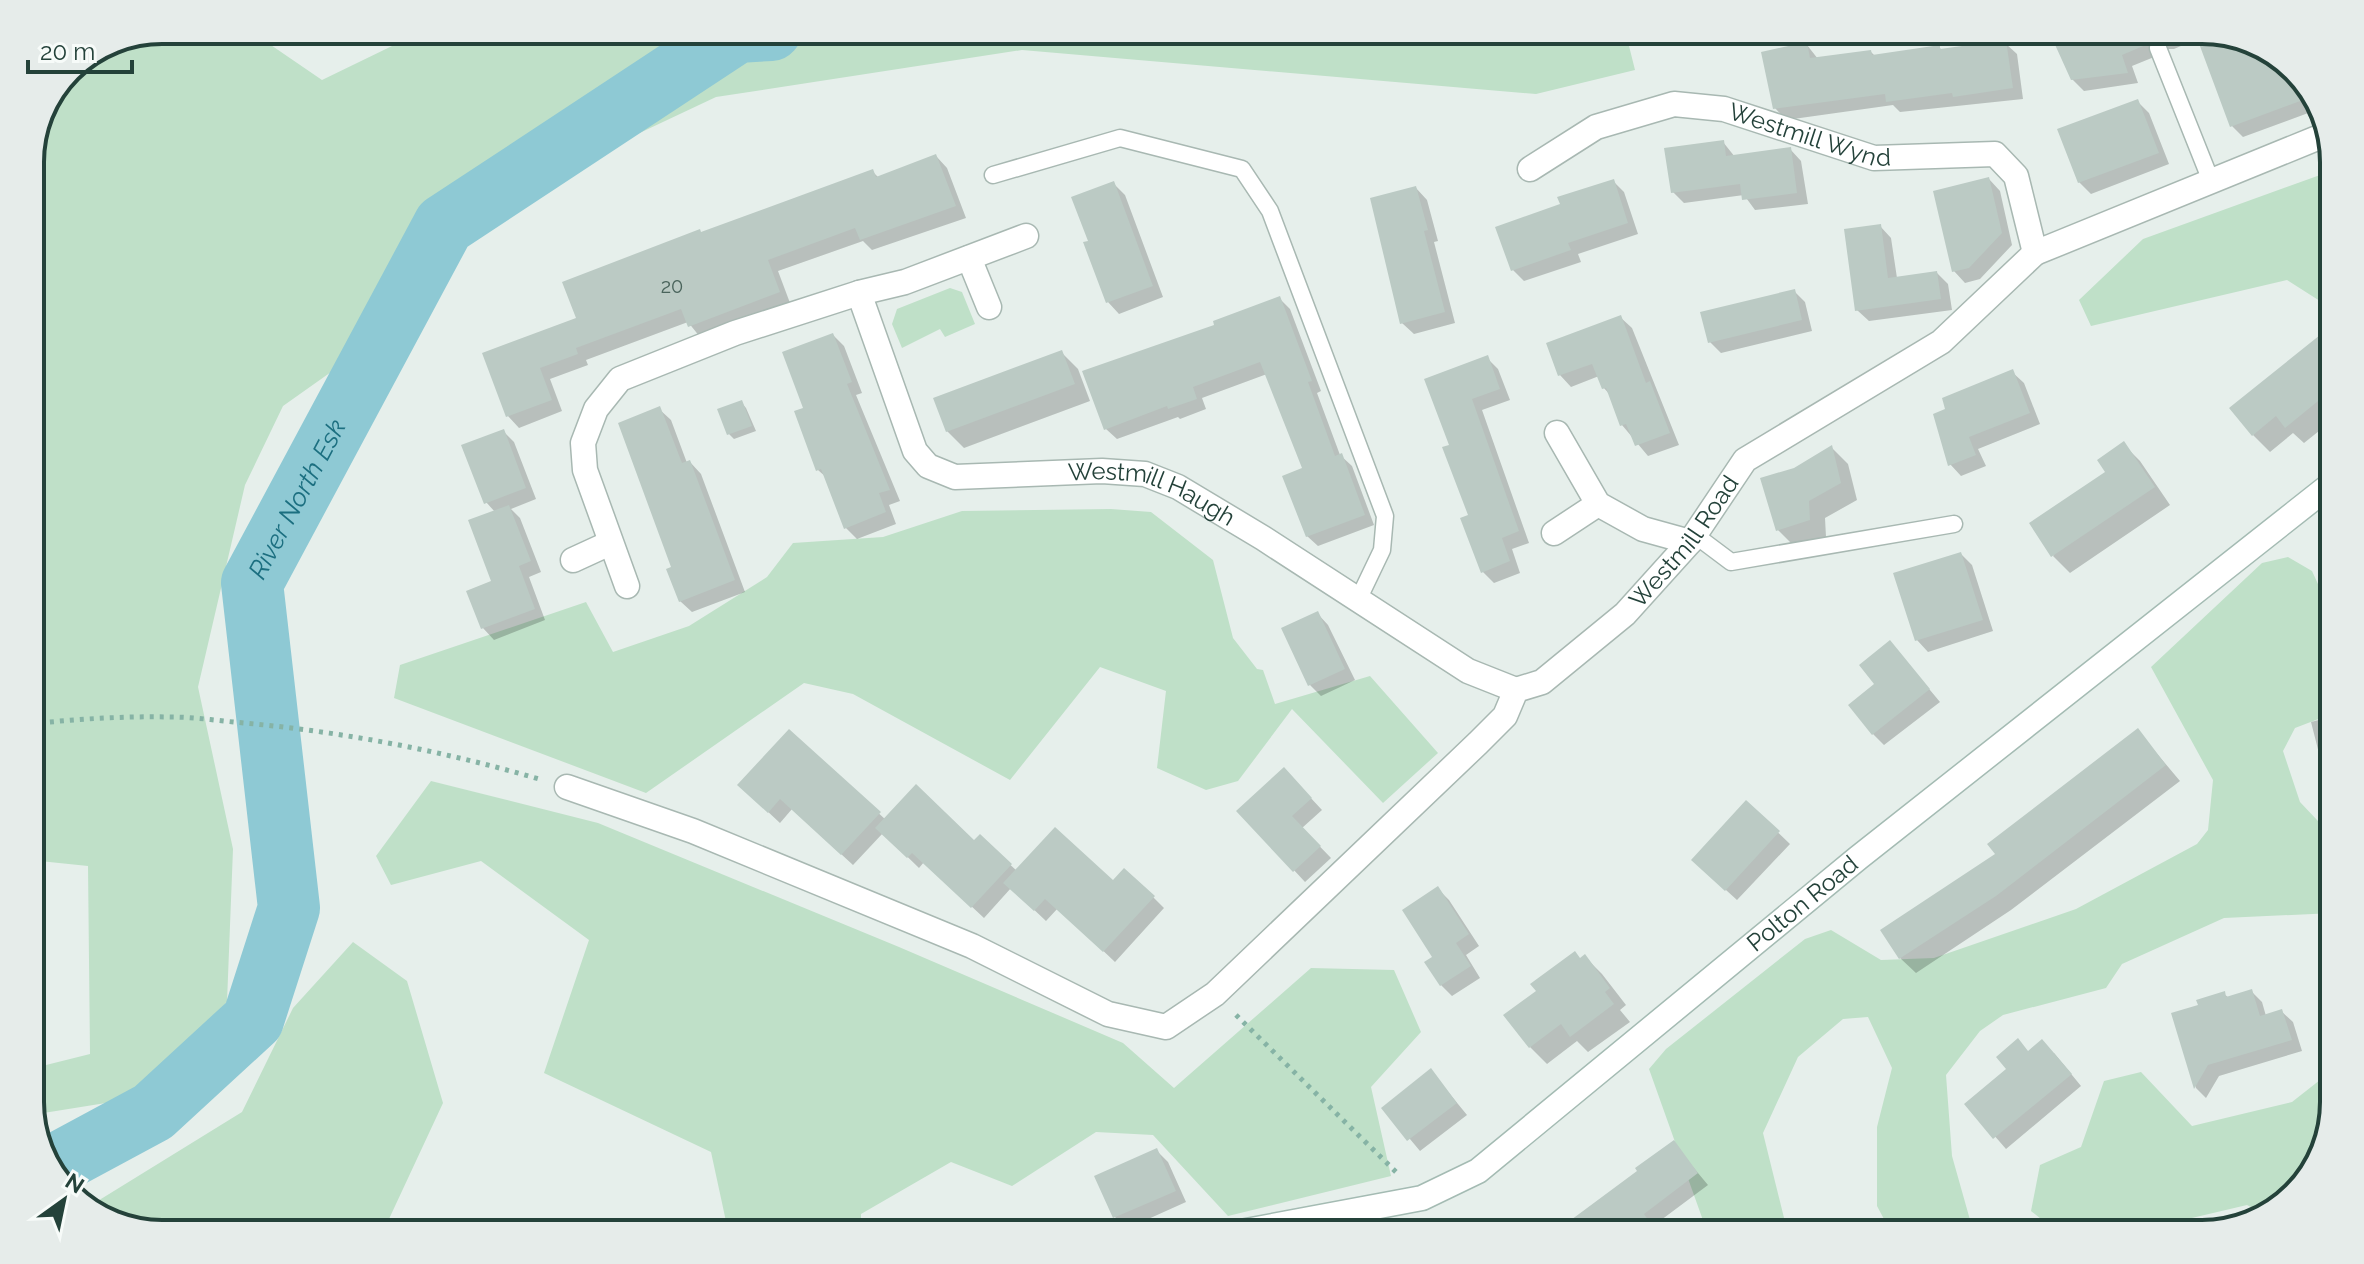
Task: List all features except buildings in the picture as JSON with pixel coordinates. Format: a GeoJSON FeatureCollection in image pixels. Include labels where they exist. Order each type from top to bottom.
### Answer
{"type":"FeatureCollection","features":[{"type":"Feature","properties":{"kind":"street","name":"Westmill Wynd"},"geometry":{"type":"LineString","coordinates":[[1530,169],[1596,127],[1674,104],[1724,109],[1874,158],[1995,154],[2016,176],[2035,253]]}},
{"type":"Feature","properties":{"kind":"street","name":"Westmill Road"},"geometry":{"type":"LineString","coordinates":[[1516,690],[1542,682],[1625,614],[1692,539],[1745,460],[1941,342],[2035,253],[2318,138]]}},
{"type":"Feature","properties":{"kind":"street"},"geometry":{"type":"LineString","coordinates":[[627,586],[585,470],[583,443],[596,409],[620,379],[735,333],[859,293],[905,282],[1026,236]]}},
{"type":"Feature","properties":{"kind":"street"},"geometry":{"type":"LineString","coordinates":[[969,258],[989,307]]}},
{"type":"Feature","properties":{"kind":"street","name":"Westmill Haugh"},"geometry":{"type":"LineString","coordinates":[[859,293],[915,451],[928,466],[955,477],[1102,471],[1145,474],[1178,487],[1359,598],[1468,671],[1516,690]]}},
{"type":"Feature","properties":{"kind":"street"},"geometry":{"type":"LineString","coordinates":[[1557,433],[1598,504],[1643,529],[1692,539]]}},
{"type":"Feature","properties":{"kind":"street","name":"Polton Road"},"geometry":{"type":"LineString","coordinates":[[1305,1220],[1422,1198],[1478,1171],[1870,848],[2320,493]]}},
{"type":"Feature","properties":{"kind":"street"},"geometry":{"type":"LineString","coordinates":[[1554,533],[1598,504]]}},
{"type":"Feature","properties":{"kind":"street"},"geometry":{"type":"LineString","coordinates":[[573,560],[610,543]]}},
{"type":"Feature","properties":{"kind":"street"},"geometry":{"type":"LineString","coordinates":[[567,787],[693,831],[972,946],[1108,1014],[1166,1027],[1215,994],[1505,716],[1516,690]]}},
{"type":"Feature","properties":{"kind":"lane"},"geometry":{"type":"LineString","coordinates":[[2158,48],[2211,181]]}},
{"type":"Feature","properties":{"kind":"lane"},"geometry":{"type":"LineString","coordinates":[[993,175],[1120,138],[1242,169],[1270,211],[1385,516],[1382,550],[1359,598]]}},
{"type":"Feature","properties":{"kind":"lane"},"geometry":{"type":"LineString","coordinates":[[1692,539],[1731,562],[1954,524]]}},
{"type":"Feature","properties":{"kind":"path"},"geometry":{"type":"LineString","coordinates":[[44,723],[174,716],[291,727],[386,742],[481,762],[567,787]]}},
{"type":"Feature","properties":{"kind":"path"},"geometry":{"type":"LineString","coordinates":[[1215,994],[1422,1198]]}},
{"type":"Feature","properties":{"kind":"green space"},"geometry":{"type":"Polygon","coordinates":[[[269,44],[322,80],[396,44],[1628,44],[1635,70],[1536,94],[1022,50],[716,97],[400,246],[348,360],[283,406],[245,485],[198,687],[233,849],[227,1002],[137,1098],[44,1113],[44,1066],[90,1054],[88,866],[44,861],[44,154],[48,131],[68,90],[84,73],[103,60],[139,46],[269,44]]]}},
{"type":"Feature","properties":{"kind":"green space"},"geometry":{"type":"Polygon","coordinates":[[[2320,175],[2320,301],[2287,280],[2091,326],[2079,300],[2143,239],[2320,175]]]}},
{"type":"Feature","properties":{"kind":"green space"},"geometry":{"type":"Polygon","coordinates":[[[950,288],[962,292],[975,324],[945,337],[940,329],[902,348],[892,324],[897,309],[950,288]]]}},
{"type":"Feature","properties":{"kind":"green space"},"geometry":{"type":"Polygon","coordinates":[[[1111,509],[1151,512],[1213,560],[1233,638],[1257,669],[1263,670],[1275,704],[1370,676],[1438,753],[1383,803],[1292,709],[1238,781],[1206,790],[1157,768],[1166,691],[1100,667],[1010,780],[853,694],[804,683],[646,793],[394,698],[400,665],[586,602],[613,652],[689,626],[767,577],[793,543],[883,537],[962,511],[1111,509]]]}},
{"type":"Feature","properties":{"kind":"green space"},"geometry":{"type":"Polygon","coordinates":[[[2288,557],[2312,571],[2320,588],[2320,718],[2295,728],[2283,751],[2300,802],[2320,823],[2320,914],[2224,918],[2122,964],[2106,988],[2003,1015],[1980,1031],[1946,1075],[1952,1156],[1970,1220],[1884,1220],[1877,1206],[1877,1127],[1892,1068],[1868,1017],[1843,1019],[1798,1057],[1763,1133],[1785,1220],[1703,1220],[1649,1069],[1666,1049],[1805,939],[1831,930],[1881,960],[1934,958],[2076,909],[2197,844],[2208,830],[2213,780],[2151,667],[2262,563],[2288,557]]]}},
{"type":"Feature","properties":{"kind":"green space"},"geometry":{"type":"Polygon","coordinates":[[[431,781],[598,823],[1123,1043],[1174,1088],[1311,968],[1394,970],[1421,1032],[1371,1087],[1391,1176],[1228,1216],[1153,1135],[1096,1132],[1012,1186],[951,1162],[861,1214],[861,1220],[726,1220],[711,1152],[544,1073],[589,940],[481,861],[391,885],[376,856],[431,781]]]}},
{"type":"Feature","properties":{"kind":"green space"},"geometry":{"type":"Polygon","coordinates":[[[353,942],[407,981],[443,1103],[389,1220],[162,1220],[131,1216],[104,1205],[104,1197],[242,1112],[293,1008],[353,942]]]}},
{"type":"Feature","properties":{"kind":"green space"},"geometry":{"type":"Polygon","coordinates":[[[2141,1072],[2192,1126],[2292,1102],[2320,1080],[2318,1125],[2308,1154],[2280,1191],[2253,1208],[2247,1205],[2183,1220],[2042,1220],[2031,1211],[2040,1165],[2081,1147],[2104,1081],[2141,1072]]]}},
{"type":"Feature","properties":{"kind":"waterway","name":"River North Esk"},"geometry":{"type":"LineString","coordinates":[[64,1160],[153,1112],[253,1020],[289,908],[252,583],[444,225],[719,44]]}}]}
